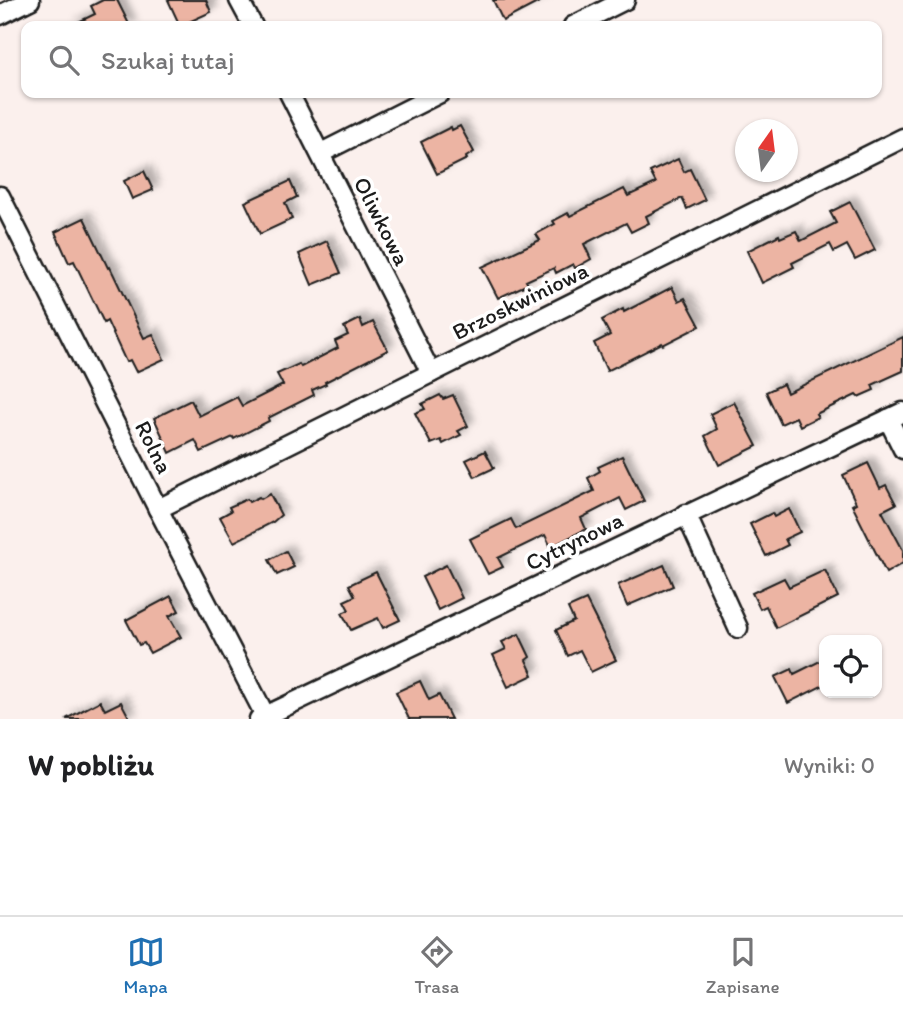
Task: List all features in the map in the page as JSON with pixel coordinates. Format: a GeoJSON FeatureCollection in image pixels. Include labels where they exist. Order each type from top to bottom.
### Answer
{"type":"FeatureCollection","features":[{"type":"Feature","properties":{"kind":"street"},"geometry":{"type":"LineString","coordinates":[[0,15],[30,0]]}},
{"type":"Feature","properties":{"kind":"street"},"geometry":{"type":"LineString","coordinates":[[239,0],[250,21]]}},
{"type":"Feature","properties":{"kind":"street"},"geometry":{"type":"LineString","coordinates":[[583,21],[625,0]]}},
{"type":"Feature","properties":{"kind":"street","name":"Oliwkowa"},"geometry":{"type":"LineString","coordinates":[[292,98],[431,373]]}},
{"type":"Feature","properties":{"kind":"street"},"geometry":{"type":"LineString","coordinates":[[321,153],[430,98]]}},
{"type":"Feature","properties":{"kind":"street","name":"Brzoskwiniowa"},"geometry":{"type":"LineString","coordinates":[[158,509],[903,138]]}},
{"type":"Feature","properties":{"kind":"street","name":"Rolna"},"geometry":{"type":"LineString","coordinates":[[0,197],[264,718]]}},
{"type":"Feature","properties":{"kind":"street"},"geometry":{"type":"LineString","coordinates":[[896,415],[903,449]]}},
{"type":"Feature","properties":{"kind":"street","name":"Cytrynowa"},"geometry":{"type":"LineString","coordinates":[[264,718],[896,415]]}},
{"type":"Feature","properties":{"kind":"street"},"geometry":{"type":"LineString","coordinates":[[686,514],[738,628]]}},
{"type":"Feature","properties":{"kind":"building"},"geometry":{"type":"Polygon","coordinates":[[[103,0],[117,0],[128,21],[80,21],[95,14],[91,6],[103,0]]]}},
{"type":"Feature","properties":{"kind":"building"},"geometry":{"type":"Polygon","coordinates":[[[168,0],[206,0],[211,12],[191,21],[178,21],[168,0]]]}},
{"type":"Feature","properties":{"kind":"building"},"geometry":{"type":"Polygon","coordinates":[[[493,0],[543,0],[503,21],[493,0]]]}},
{"type":"Feature","properties":{"kind":"building"},"geometry":{"type":"Polygon","coordinates":[[[460,126],[474,152],[466,157],[467,159],[437,174],[421,142],[451,127],[452,130],[460,126]]]}},
{"type":"Feature","properties":{"kind":"building"},"geometry":{"type":"Polygon","coordinates":[[[678,159],[684,172],[690,169],[705,200],[687,209],[682,198],[646,216],[649,223],[631,232],[626,223],[584,244],[591,259],[575,268],[573,264],[556,273],[554,268],[498,298],[482,267],[540,240],[536,234],[568,213],[570,216],[624,189],[628,196],[656,183],[650,172],[678,159]]]}},
{"type":"Feature","properties":{"kind":"building"},"geometry":{"type":"Polygon","coordinates":[[[144,171],[153,190],[132,199],[124,181],[144,171]]]}},
{"type":"Feature","properties":{"kind":"building"},"geometry":{"type":"Polygon","coordinates":[[[290,181],[297,197],[285,203],[292,219],[260,234],[245,202],[290,181]]]}},
{"type":"Feature","properties":{"kind":"building"},"geometry":{"type":"Polygon","coordinates":[[[850,202],[875,250],[855,260],[847,245],[834,252],[830,244],[792,263],[794,267],[762,283],[747,251],[779,235],[780,238],[796,231],[801,241],[836,223],[830,212],[850,202]]]}},
{"type":"Feature","properties":{"kind":"building"},"geometry":{"type":"Polygon","coordinates":[[[84,218],[144,338],[153,334],[164,359],[136,372],[130,360],[126,362],[107,321],[104,323],[74,261],[69,263],[55,232],[84,218]]]}},
{"type":"Feature","properties":{"kind":"building"},"geometry":{"type":"Polygon","coordinates":[[[327,241],[341,273],[312,285],[299,254],[327,241]]]}},
{"type":"Feature","properties":{"kind":"building"},"geometry":{"type":"Polygon","coordinates":[[[672,287],[679,301],[685,298],[700,326],[607,371],[594,343],[610,335],[602,320],[623,309],[624,312],[672,287]]]}},
{"type":"Feature","properties":{"kind":"building"},"geometry":{"type":"Polygon","coordinates":[[[360,319],[363,327],[373,322],[388,350],[325,382],[326,384],[312,390],[314,395],[234,439],[233,437],[201,452],[195,440],[170,453],[154,418],[191,400],[199,416],[237,397],[242,406],[283,385],[277,374],[299,364],[301,367],[338,348],[335,341],[348,335],[344,327],[360,319]]]}},
{"type":"Feature","properties":{"kind":"building"},"geometry":{"type":"Polygon","coordinates":[[[903,337],[903,371],[872,385],[874,390],[858,397],[856,395],[816,414],[818,417],[800,426],[796,417],[781,424],[766,392],[783,384],[787,393],[903,337]]]}},
{"type":"Feature","properties":{"kind":"building"},"geometry":{"type":"Polygon","coordinates":[[[440,395],[443,399],[453,395],[468,426],[458,431],[461,435],[443,444],[441,440],[431,444],[415,413],[425,409],[422,404],[440,395]]]}},
{"type":"Feature","properties":{"kind":"building"},"geometry":{"type":"Polygon","coordinates":[[[734,402],[757,446],[719,465],[705,436],[717,429],[710,414],[734,402]]]}},
{"type":"Feature","properties":{"kind":"building"},"geometry":{"type":"Polygon","coordinates":[[[485,451],[494,468],[475,477],[466,460],[485,451]]]}},
{"type":"Feature","properties":{"kind":"building"},"geometry":{"type":"Polygon","coordinates":[[[622,456],[644,501],[626,510],[620,498],[581,518],[586,529],[551,547],[545,535],[498,558],[503,567],[488,574],[470,539],[511,519],[516,529],[594,491],[588,478],[600,471],[598,467],[622,456]]]}},
{"type":"Feature","properties":{"kind":"building"},"geometry":{"type":"Polygon","coordinates":[[[868,463],[880,488],[886,485],[896,504],[882,511],[903,550],[903,563],[886,573],[852,505],[856,503],[843,475],[868,463]]]}},
{"type":"Feature","properties":{"kind":"building"},"geometry":{"type":"Polygon","coordinates":[[[270,494],[281,515],[234,542],[220,517],[231,511],[229,507],[247,499],[249,502],[270,494]]]}},
{"type":"Feature","properties":{"kind":"building"},"geometry":{"type":"Polygon","coordinates":[[[789,509],[800,532],[785,539],[788,545],[766,556],[750,524],[772,513],[774,517],[789,509]]]}},
{"type":"Feature","properties":{"kind":"building"},"geometry":{"type":"Polygon","coordinates":[[[286,551],[294,567],[277,575],[269,560],[286,551]]]}},
{"type":"Feature","properties":{"kind":"building"},"geometry":{"type":"Polygon","coordinates":[[[446,565],[462,598],[438,610],[422,577],[446,565]]]}},
{"type":"Feature","properties":{"kind":"building"},"geometry":{"type":"Polygon","coordinates":[[[664,565],[673,586],[627,606],[618,585],[664,565]]]}},
{"type":"Feature","properties":{"kind":"building"},"geometry":{"type":"Polygon","coordinates":[[[825,570],[838,597],[776,628],[766,606],[760,609],[752,593],[784,578],[789,587],[825,570]]]}},
{"type":"Feature","properties":{"kind":"building"},"geometry":{"type":"Polygon","coordinates":[[[376,572],[400,620],[383,628],[378,618],[351,630],[342,613],[349,610],[344,601],[355,596],[349,585],[376,572]]]}},
{"type":"Feature","properties":{"kind":"building"},"geometry":{"type":"Polygon","coordinates":[[[171,596],[179,611],[169,616],[181,637],[150,653],[144,643],[139,645],[126,620],[171,596]]]}},
{"type":"Feature","properties":{"kind":"building"},"geometry":{"type":"Polygon","coordinates":[[[586,600],[616,660],[591,672],[580,650],[568,656],[556,630],[574,621],[568,608],[586,600]]]}},
{"type":"Feature","properties":{"kind":"building"},"geometry":{"type":"Polygon","coordinates":[[[519,634],[530,657],[526,660],[533,675],[508,687],[493,655],[506,649],[502,642],[519,634]]]}},
{"type":"Feature","properties":{"kind":"building"},"geometry":{"type":"Polygon","coordinates":[[[819,662],[819,688],[788,703],[775,677],[792,669],[794,674],[819,662]]]}},
{"type":"Feature","properties":{"kind":"building"},"geometry":{"type":"Polygon","coordinates":[[[420,681],[429,700],[439,695],[451,719],[409,719],[396,692],[420,681]]]}},
{"type":"Feature","properties":{"kind":"building"},"geometry":{"type":"Polygon","coordinates":[[[100,701],[105,710],[121,702],[130,719],[66,719],[100,701]]]}}]}
